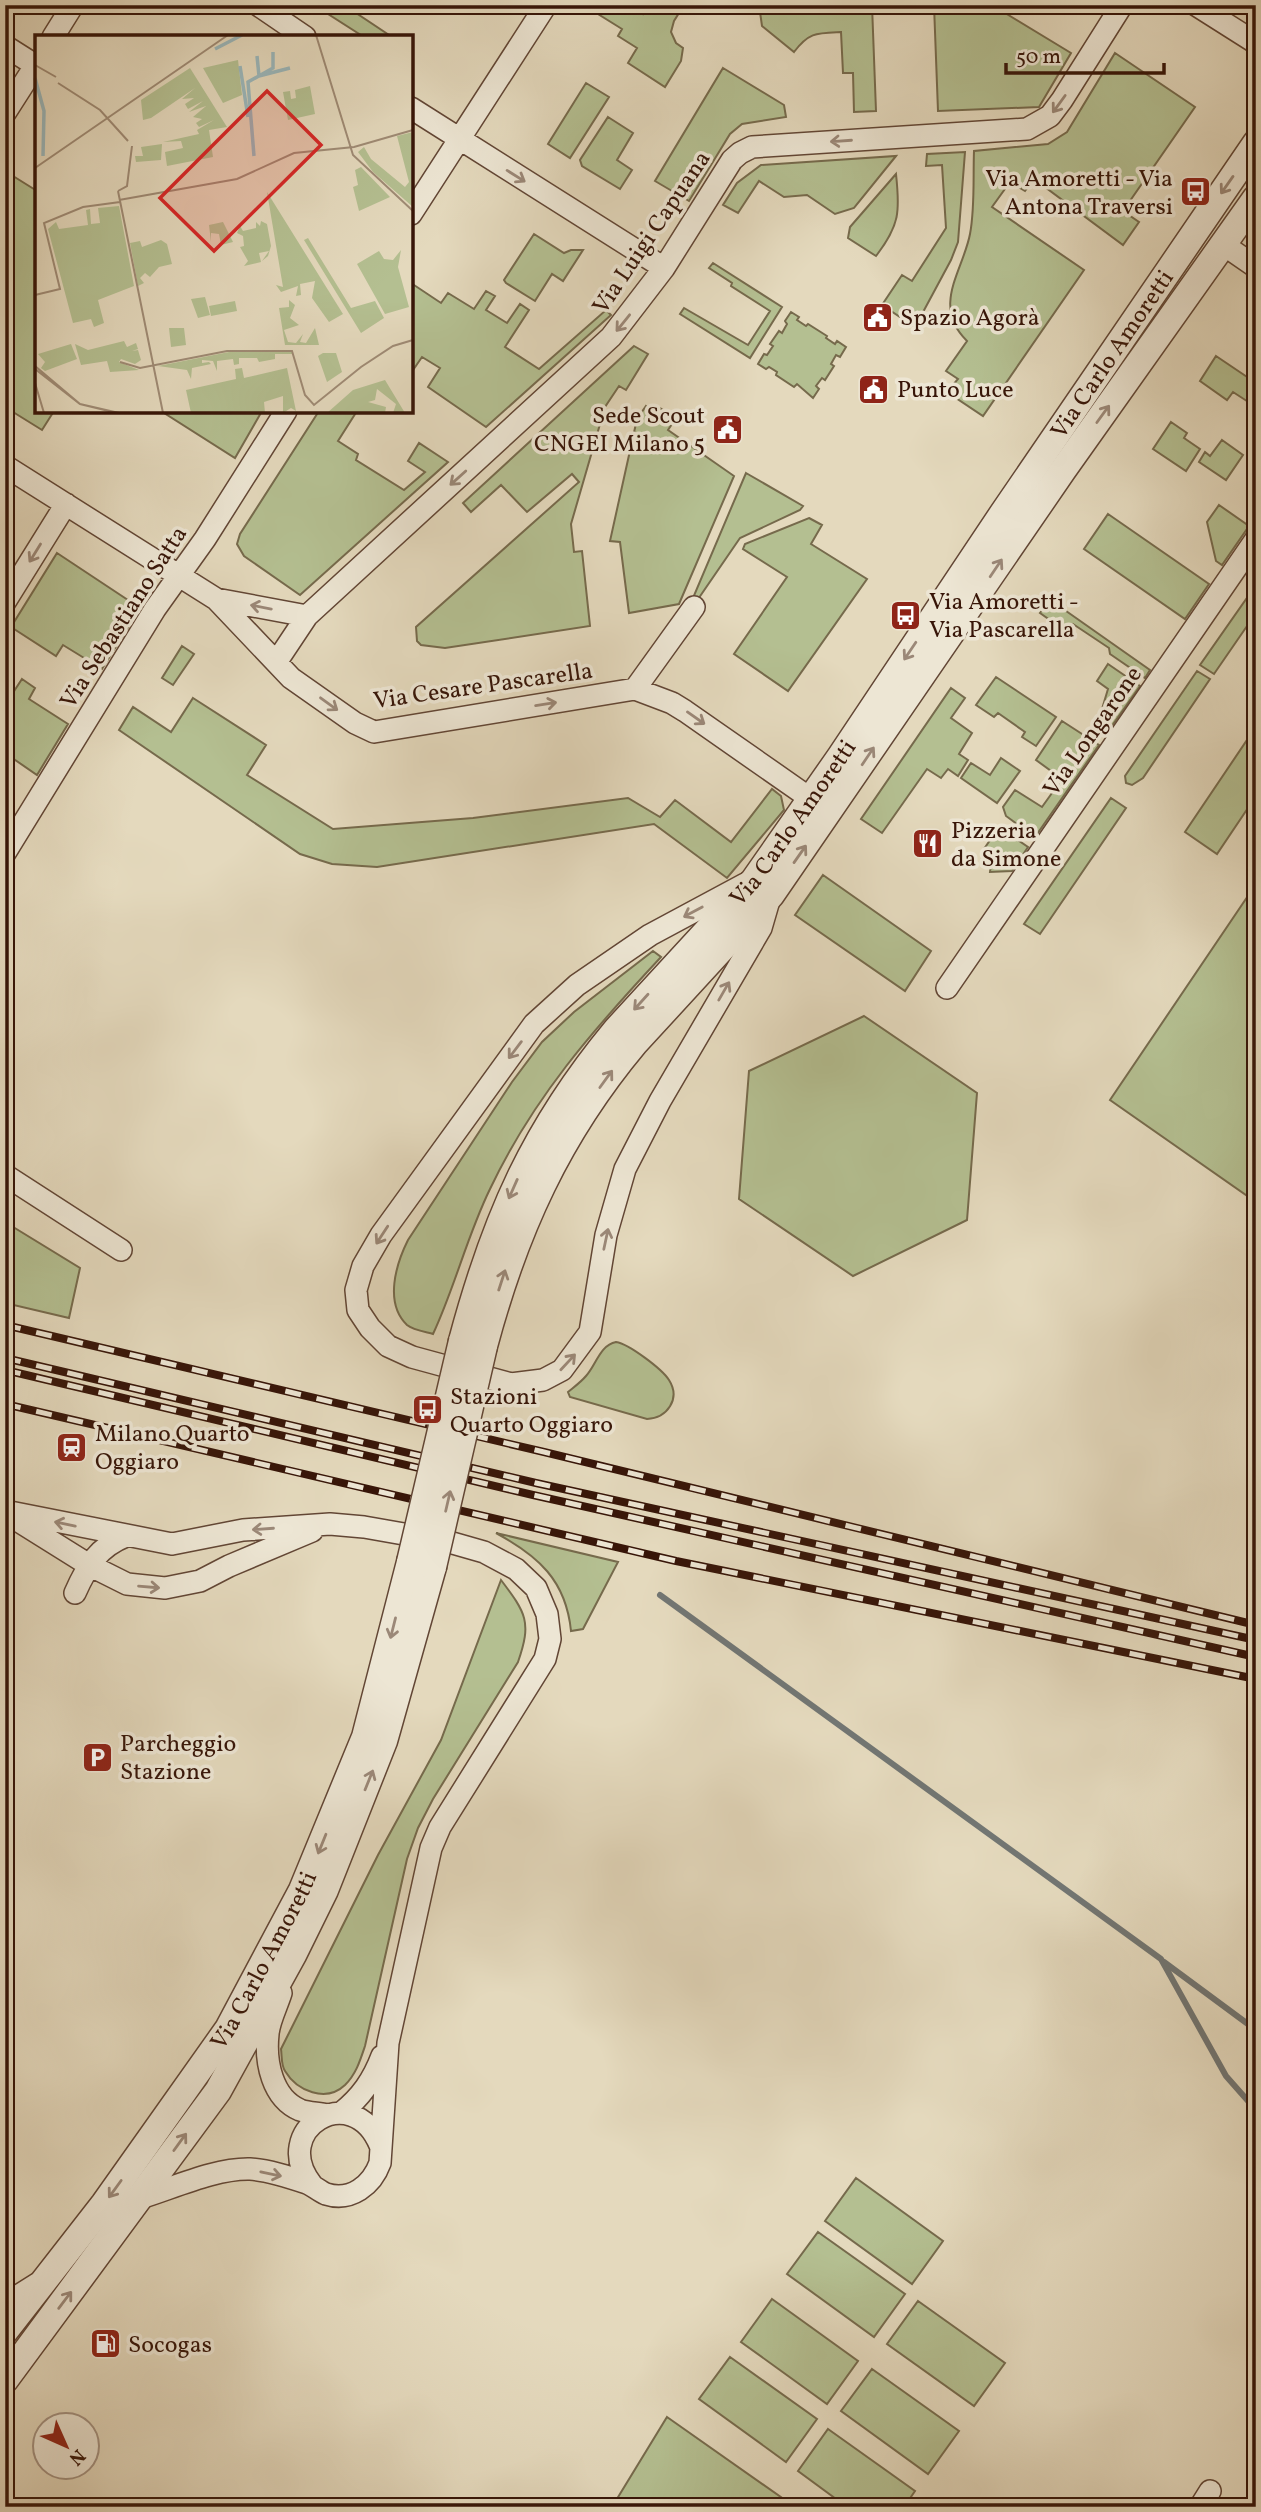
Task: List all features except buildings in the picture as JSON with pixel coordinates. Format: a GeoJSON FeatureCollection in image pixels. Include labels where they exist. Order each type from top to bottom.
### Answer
{"type":"FeatureCollection","features":[{"type":"Feature","properties":{"kind":"street"},"geometry":{"type":"LineString","coordinates":[[54,35],[73,5]]}},
{"type":"Feature","properties":{"kind":"street"},"geometry":{"type":"LineString","coordinates":[[258,5],[301,35]]}},
{"type":"Feature","properties":{"kind":"street"},"geometry":{"type":"LineString","coordinates":[[413,211],[545,5]]}},
{"type":"Feature","properties":{"kind":"street","name":"Via Luigi Capuana"},"geometry":{"type":"LineString","coordinates":[[277,660],[307,616],[599,350],[664,268],[732,160],[740,153],[752,147],[1027,129],[1050,116],[1122,5]]}},
{"type":"Feature","properties":{"kind":"street"},"geometry":{"type":"LineString","coordinates":[[1196,5],[1256,43]]}},
{"type":"Feature","properties":{"kind":"street"},"geometry":{"type":"LineString","coordinates":[[5,46],[35,63]]}},
{"type":"Feature","properties":{"kind":"street"},"geometry":{"type":"LineString","coordinates":[[5,113],[35,66]]}},
{"type":"Feature","properties":{"kind":"street"},"geometry":{"type":"LineString","coordinates":[[413,109],[664,268]]}},
{"type":"Feature","properties":{"kind":"street","name":"Via Carlo Amoretti"},"geometry":{"type":"LineString","coordinates":[[762,887],[650,935],[577,985],[534,1024],[381,1235],[363,1266],[356,1290],[358,1310],[370,1328],[388,1346],[412,1357],[511,1384],[543,1380],[562,1370],[590,1332],[606,1235],[625,1168],[666,1090],[761,929],[762,887],[811,799],[1256,143]]}},
{"type":"Feature","properties":{"kind":"street","name":"Via Carlo Amoretti"},"geometry":{"type":"LineString","coordinates":[[5,2380],[218,2091],[293,1955],[325,1890],[384,1741],[421,1565],[473,1343],[523,1223],[555,1156],[576,1122],[635,1043],[762,887],[1256,198]]}},
{"type":"Feature","properties":{"kind":"street"},"geometry":{"type":"LineString","coordinates":[[1224,245],[1256,267]]}},
{"type":"Feature","properties":{"kind":"street","name":"Via Sebastiano Satta"},"geometry":{"type":"LineString","coordinates":[[5,853],[155,609],[205,539],[285,413]]}},
{"type":"Feature","properties":{"kind":"street","name":"Via Cesare Pascarella"},"geometry":{"type":"LineString","coordinates":[[5,466],[216,599],[277,660],[291,678],[355,723],[374,732],[635,689]]}},
{"type":"Feature","properties":{"kind":"street"},"geometry":{"type":"LineString","coordinates":[[5,601],[66,505]]}},
{"type":"Feature","properties":{"kind":"street","name":"Via Longarone"},"geometry":{"type":"LineString","coordinates":[[947,988],[1256,540]]}},
{"type":"Feature","properties":{"kind":"street"},"geometry":{"type":"LineString","coordinates":[[216,599],[307,616]]}},
{"type":"Feature","properties":{"kind":"street"},"geometry":{"type":"LineString","coordinates":[[694,607],[635,689],[685,711],[811,799]]}},
{"type":"Feature","properties":{"kind":"street"},"geometry":{"type":"LineString","coordinates":[[5,1175],[121,1250]]}},
{"type":"Feature","properties":{"kind":"street"},"geometry":{"type":"LineString","coordinates":[[5,1512],[172,1544],[243,1530],[330,1524],[364,1527],[449,1542],[484,1552],[516,1569],[536,1588],[547,1614],[550,1639],[545,1659],[440,1827],[431,1848],[388,2043],[380,2163],[377,2173],[368,2185],[354,2193],[337,2196],[289,2177],[250,2169],[224,2172],[140,2198]]}},
{"type":"Feature","properties":{"kind":"street"},"geometry":{"type":"LineString","coordinates":[[5,1512],[89,1565],[127,1584],[166,1588],[200,1581],[330,1524]]}},
{"type":"Feature","properties":{"kind":"street"},"geometry":{"type":"LineString","coordinates":[[75,1593],[89,1565],[108,1543],[126,1535]]}},
{"type":"Feature","properties":{"kind":"street"},"geometry":{"type":"LineString","coordinates":[[196,1541],[212,1575]]}},
{"type":"Feature","properties":{"kind":"street","name":"Via Carlo Amoretti"},"geometry":{"type":"LineString","coordinates":[[5,2331],[104,2204],[228,2029],[302,1890],[365,1737],[421,1565]]}},
{"type":"Feature","properties":{"kind":"street","name":"Via Carlo Amoretti"},"geometry":{"type":"LineString","coordinates":[[293,1955],[268,2033],[270,2068],[274,2084],[284,2098],[300,2109],[352,2115],[364,2121],[374,2131],[380,2146]]}},
{"type":"Feature","properties":{"kind":"street"},"geometry":{"type":"LineString","coordinates":[[312,2185],[304,2175],[299,2160],[299,2146],[304,2133],[315,2121],[334,2114],[363,2092],[376,2073],[388,2043]]}},
{"type":"Feature","properties":{"kind":"street"},"geometry":{"type":"LineString","coordinates":[[5,2304],[45,2279]]}},
{"type":"Feature","properties":{"kind":"green space"},"geometry":{"type":"Polygon","coordinates":[[[314,5],[344,5],[389,35],[361,35],[314,5]]]}},
{"type":"Feature","properties":{"kind":"green space"},"geometry":{"type":"Polygon","coordinates":[[[582,5],[630,5],[643,14],[649,5],[684,5],[671,32],[676,43],[683,48],[681,61],[665,87],[628,63],[637,48],[618,36],[622,29],[593,11],[578,11],[582,5]]]}},
{"type":"Feature","properties":{"kind":"green space"},"geometry":{"type":"Polygon","coordinates":[[[759,5],[872,5],[876,111],[854,112],[853,73],[843,73],[841,32],[809,37],[794,52],[762,26],[759,5]]]}},
{"type":"Feature","properties":{"kind":"green space"},"geometry":{"type":"Polygon","coordinates":[[[934,5],[992,5],[1071,53],[1039,107],[938,111],[934,5]]]}},
{"type":"Feature","properties":{"kind":"green space"},"geometry":{"type":"Polygon","coordinates":[[[1115,53],[1195,107],[1123,211],[1139,222],[1123,245],[1034,179],[1025,191],[1010,182],[992,207],[1084,270],[983,416],[947,392],[958,379],[946,371],[967,341],[951,315],[950,302],[972,224],[974,151],[1048,144],[1067,132],[1115,53]]]}},
{"type":"Feature","properties":{"kind":"green space"},"geometry":{"type":"Polygon","coordinates":[[[723,68],[784,105],[786,117],[742,124],[730,134],[689,201],[655,181],[723,68]]]}},
{"type":"Feature","properties":{"kind":"green space"},"geometry":{"type":"Polygon","coordinates":[[[586,83],[609,97],[570,158],[548,144],[586,83]]]}},
{"type":"Feature","properties":{"kind":"green space"},"geometry":{"type":"Polygon","coordinates":[[[608,117],[633,133],[617,160],[632,170],[620,189],[582,166],[580,160],[608,117]]]}},
{"type":"Feature","properties":{"kind":"green space"},"geometry":{"type":"Polygon","coordinates":[[[965,152],[958,242],[915,327],[882,305],[902,275],[912,281],[946,228],[942,165],[926,166],[927,154],[965,152]]]}},
{"type":"Feature","properties":{"kind":"green space"},"geometry":{"type":"Polygon","coordinates":[[[896,156],[854,208],[835,214],[807,195],[784,197],[759,181],[738,213],[723,205],[737,183],[761,165],[896,156]]]}},
{"type":"Feature","properties":{"kind":"green space"},"geometry":{"type":"Polygon","coordinates":[[[5,171],[35,190],[35,413],[53,413],[42,430],[5,407],[5,171]]]}},
{"type":"Feature","properties":{"kind":"green space"},"geometry":{"type":"Polygon","coordinates":[[[896,174],[897,217],[890,235],[876,256],[848,238],[850,227],[896,174]]]}},
{"type":"Feature","properties":{"kind":"green space"},"geometry":{"type":"Polygon","coordinates":[[[534,234],[564,253],[583,250],[563,281],[552,274],[535,301],[504,280],[534,234]]]}},
{"type":"Feature","properties":{"kind":"green space"},"geometry":{"type":"Polygon","coordinates":[[[713,263],[782,307],[750,358],[680,314],[684,308],[748,345],[770,311],[709,268],[713,263]]]}},
{"type":"Feature","properties":{"kind":"green space"},"geometry":{"type":"Polygon","coordinates":[[[413,284],[441,303],[448,293],[474,309],[486,291],[495,296],[486,310],[507,323],[520,304],[529,310],[505,347],[539,369],[606,310],[611,315],[486,427],[428,387],[440,368],[422,357],[413,370],[413,284]]]}},
{"type":"Feature","properties":{"kind":"green space"},"geometry":{"type":"Polygon","coordinates":[[[791,312],[806,326],[808,324],[835,344],[837,341],[846,347],[840,357],[836,355],[831,364],[834,366],[825,380],[822,378],[816,386],[819,389],[813,398],[797,384],[794,387],[776,375],[777,372],[758,364],[773,346],[770,344],[779,331],[782,333],[791,312]]]}},
{"type":"Feature","properties":{"kind":"green space"},"geometry":{"type":"Polygon","coordinates":[[[634,346],[648,354],[626,390],[619,386],[605,407],[571,524],[574,552],[582,551],[590,626],[445,648],[421,645],[417,641],[416,627],[579,482],[572,474],[527,512],[501,485],[471,512],[463,503],[634,346]]]}},
{"type":"Feature","properties":{"kind":"green space"},"geometry":{"type":"Polygon","coordinates":[[[1216,356],[1256,383],[1256,407],[1233,392],[1227,400],[1200,381],[1216,356]]]}},
{"type":"Feature","properties":{"kind":"green space"},"geometry":{"type":"Polygon","coordinates":[[[646,406],[656,413],[660,408],[676,418],[668,430],[734,476],[679,604],[629,613],[620,542],[610,541],[637,419],[646,406]]]}},
{"type":"Feature","properties":{"kind":"green space"},"geometry":{"type":"Polygon","coordinates":[[[164,413],[261,413],[235,458],[164,413]]]}},
{"type":"Feature","properties":{"kind":"green space"},"geometry":{"type":"Polygon","coordinates":[[[318,413],[356,413],[338,441],[358,454],[356,460],[404,490],[425,472],[408,461],[419,443],[448,462],[300,595],[244,556],[237,544],[240,534],[318,413]]]}},
{"type":"Feature","properties":{"kind":"green space"},"geometry":{"type":"Polygon","coordinates":[[[1171,422],[1187,433],[1184,438],[1200,449],[1186,471],[1153,449],[1171,422]]]}},
{"type":"Feature","properties":{"kind":"green space"},"geometry":{"type":"Polygon","coordinates":[[[1222,440],[1243,455],[1226,480],[1199,462],[1205,452],[1210,456],[1222,440]]]}},
{"type":"Feature","properties":{"kind":"green space"},"geometry":{"type":"Polygon","coordinates":[[[746,473],[803,506],[800,510],[740,538],[694,605],[690,605],[746,473]]]}},
{"type":"Feature","properties":{"kind":"green space"},"geometry":{"type":"Polygon","coordinates":[[[1219,505],[1249,526],[1222,565],[1216,561],[1207,522],[1219,505]]]}},
{"type":"Feature","properties":{"kind":"green space"},"geometry":{"type":"Polygon","coordinates":[[[1108,514],[1209,584],[1185,619],[1084,549],[1108,514]]]}},
{"type":"Feature","properties":{"kind":"green space"},"geometry":{"type":"Polygon","coordinates":[[[809,518],[822,525],[811,544],[867,579],[788,691],[734,654],[787,577],[743,549],[745,544],[809,518]]]}},
{"type":"Feature","properties":{"kind":"green space"},"geometry":{"type":"Polygon","coordinates":[[[57,553],[140,608],[102,669],[63,645],[56,656],[11,627],[57,553]]]}},
{"type":"Feature","properties":{"kind":"green space"},"geometry":{"type":"Polygon","coordinates":[[[1256,585],[1256,613],[1214,674],[1200,665],[1256,585]]]}},
{"type":"Feature","properties":{"kind":"green space"},"geometry":{"type":"Polygon","coordinates":[[[1049,599],[1150,670],[1145,678],[1110,654],[1109,648],[1073,624],[1067,632],[1040,613],[1049,599]]]}},
{"type":"Feature","properties":{"kind":"green space"},"geometry":{"type":"Polygon","coordinates":[[[182,646],[194,654],[173,685],[162,678],[182,646]]]}},
{"type":"Feature","properties":{"kind":"green space"},"geometry":{"type":"Polygon","coordinates":[[[1108,664],[1140,686],[1109,730],[1102,709],[1108,689],[1097,681],[1108,664]]]}},
{"type":"Feature","properties":{"kind":"green space"},"geometry":{"type":"Polygon","coordinates":[[[1197,671],[1210,679],[1143,778],[1132,785],[1126,783],[1125,776],[1197,671]]]}},
{"type":"Feature","properties":{"kind":"green space"},"geometry":{"type":"Polygon","coordinates":[[[996,677],[1056,717],[1036,746],[1022,737],[1025,732],[998,713],[994,717],[976,705],[996,677]]]}},
{"type":"Feature","properties":{"kind":"green space"},"geometry":{"type":"Polygon","coordinates":[[[22,679],[35,688],[29,699],[68,724],[37,775],[5,753],[5,705],[22,679]]]}},
{"type":"Feature","properties":{"kind":"green space"},"geometry":{"type":"Polygon","coordinates":[[[951,688],[965,698],[951,718],[972,733],[959,754],[968,760],[958,776],[948,769],[941,778],[927,769],[882,833],[861,819],[951,688]]]}},
{"type":"Feature","properties":{"kind":"green space"},"geometry":{"type":"Polygon","coordinates":[[[193,698],[266,745],[247,775],[333,829],[473,818],[628,798],[660,817],[675,800],[731,842],[772,789],[781,796],[784,810],[727,878],[654,824],[377,867],[332,864],[300,854],[119,730],[133,707],[171,732],[193,698]]]}},
{"type":"Feature","properties":{"kind":"green space"},"geometry":{"type":"Polygon","coordinates":[[[1062,721],[1099,745],[1035,837],[1006,816],[1003,807],[1015,790],[1042,807],[1062,779],[1036,760],[1062,721]]]}},
{"type":"Feature","properties":{"kind":"green space"},"geometry":{"type":"Polygon","coordinates":[[[1249,737],[1256,742],[1256,796],[1217,854],[1185,832],[1249,737]]]}},
{"type":"Feature","properties":{"kind":"green space"},"geometry":{"type":"Polygon","coordinates":[[[1001,758],[1020,771],[997,803],[961,778],[971,763],[990,775],[1001,758]]]}},
{"type":"Feature","properties":{"kind":"green space"},"geometry":{"type":"Polygon","coordinates":[[[1111,798],[1126,808],[1040,934],[1024,924],[1111,798]]]}},
{"type":"Feature","properties":{"kind":"green space"},"geometry":{"type":"Polygon","coordinates":[[[999,827],[1028,847],[1012,871],[990,872],[995,857],[984,849],[999,827]]]}},
{"type":"Feature","properties":{"kind":"green space"},"geometry":{"type":"Polygon","coordinates":[[[823,875],[931,951],[905,991],[795,915],[823,875]]]}},
{"type":"Feature","properties":{"kind":"green space"},"geometry":{"type":"Polygon","coordinates":[[[1256,884],[1256,1202],[1110,1100],[1256,884]]]}},
{"type":"Feature","properties":{"kind":"green space"},"geometry":{"type":"Polygon","coordinates":[[[653,951],[661,957],[566,1066],[507,1156],[482,1207],[433,1334],[410,1327],[400,1316],[394,1295],[396,1272],[408,1240],[512,1082],[542,1042],[574,1012],[653,951]]]}},
{"type":"Feature","properties":{"kind":"green space"},"geometry":{"type":"Polygon","coordinates":[[[864,1016],[977,1093],[967,1220],[853,1276],[739,1199],[749,1071],[864,1016]]]}},
{"type":"Feature","properties":{"kind":"green space"},"geometry":{"type":"Polygon","coordinates":[[[5,1222],[80,1268],[69,1318],[5,1303],[5,1222]]]}},
{"type":"Feature","properties":{"kind":"green space"},"geometry":{"type":"Polygon","coordinates":[[[616,1342],[645,1358],[669,1380],[673,1400],[661,1415],[647,1419],[570,1397],[568,1392],[586,1376],[602,1351],[616,1342]]]}},
{"type":"Feature","properties":{"kind":"green space"},"geometry":{"type":"Polygon","coordinates":[[[496,1533],[618,1562],[583,1629],[571,1631],[563,1597],[547,1572],[525,1551],[496,1533]]]}},
{"type":"Feature","properties":{"kind":"green space"},"geometry":{"type":"Polygon","coordinates":[[[501,1580],[524,1618],[525,1637],[518,1662],[433,1799],[418,1828],[407,1859],[365,2046],[357,2067],[349,2081],[337,2090],[321,2094],[304,2089],[285,2071],[281,2049],[378,1855],[441,1740],[501,1580]]]}},
{"type":"Feature","properties":{"kind":"green space"},"geometry":{"type":"Polygon","coordinates":[[[856,2178],[943,2241],[912,2284],[825,2221],[856,2178]]]}},
{"type":"Feature","properties":{"kind":"green space"},"geometry":{"type":"Polygon","coordinates":[[[818,2232],[905,2294],[874,2337],[787,2274],[818,2232]]]}},
{"type":"Feature","properties":{"kind":"green space"},"geometry":{"type":"Polygon","coordinates":[[[772,2299],[858,2361],[827,2404],[741,2342],[772,2299]]]}},
{"type":"Feature","properties":{"kind":"green space"},"geometry":{"type":"Polygon","coordinates":[[[918,2301],[1005,2363],[974,2406],[887,2344],[918,2301]]]}},
{"type":"Feature","properties":{"kind":"green space"},"geometry":{"type":"Polygon","coordinates":[[[730,2357],[817,2419],[786,2462],[699,2399],[730,2357]]]}},
{"type":"Feature","properties":{"kind":"green space"},"geometry":{"type":"Polygon","coordinates":[[[872,2369],[959,2431],[928,2474],[841,2411],[872,2369]]]}},
{"type":"Feature","properties":{"kind":"green space"},"geometry":{"type":"Polygon","coordinates":[[[667,2417],[795,2507],[612,2507],[667,2417]]]}},
{"type":"Feature","properties":{"kind":"green space"},"geometry":{"type":"Polygon","coordinates":[[[828,2429],[915,2491],[904,2507],[847,2507],[798,2471],[828,2429]]]}},
{"type":"Feature","properties":{"kind":"waterway"},"geometry":{"type":"LineString","coordinates":[[660,1595],[1161,1959],[1226,2076],[1256,2110]]}},
{"type":"Feature","properties":{"kind":"waterway"},"geometry":{"type":"LineString","coordinates":[[1164,1962],[1256,2030]]}},
{"type":"Feature","properties":{"kind":"railway"},"geometry":{"type":"LineString","coordinates":[[5,1325],[544,1452],[1256,1625]]}},
{"type":"Feature","properties":{"kind":"railway"},"geometry":{"type":"LineString","coordinates":[[5,1358],[536,1483],[1256,1640]]}},
{"type":"Feature","properties":{"kind":"railway"},"geometry":{"type":"LineString","coordinates":[[5,1370],[533,1495],[1256,1657]]}},
{"type":"Feature","properties":{"kind":"railway"},"geometry":{"type":"LineString","coordinates":[[5,1404],[676,1561],[1256,1679]]}},
{"type":"Feature","properties":{"kind":"place","name":"Via Amoretti - Via Antona Traversi"},"geometry":{"type":"Point","coordinates":[1196,192]}},
{"type":"Feature","properties":{"kind":"place","name":"Spazio Agorà"},"geometry":{"type":"Point","coordinates":[877,317]}},
{"type":"Feature","properties":{"kind":"place","name":"Punto Luce"},"geometry":{"type":"Point","coordinates":[874,389]}},
{"type":"Feature","properties":{"kind":"place","name":"Sede Scout CNGEI Milano 5"},"geometry":{"type":"Point","coordinates":[728,429]}},
{"type":"Feature","properties":{"kind":"place","name":"Via Amoretti - Via Pascarella"},"geometry":{"type":"Point","coordinates":[906,615]}},
{"type":"Feature","properties":{"kind":"place","name":"Pizzeria da Simone"},"geometry":{"type":"Point","coordinates":[928,844]}},
{"type":"Feature","properties":{"kind":"place","name":"Stazioni Quarto Oggiaro"},"geometry":{"type":"Point","coordinates":[427,1410]}},
{"type":"Feature","properties":{"kind":"place","name":"Milano Quarto Oggiaro"},"geometry":{"type":"Point","coordinates":[72,1447]}},
{"type":"Feature","properties":{"kind":"place","name":"Parcheggio Stazione"},"geometry":{"type":"Point","coordinates":[97,1757]}},
{"type":"Feature","properties":{"kind":"place","name":"Socogas"},"geometry":{"type":"Point","coordinates":[105,2344]}}]}
